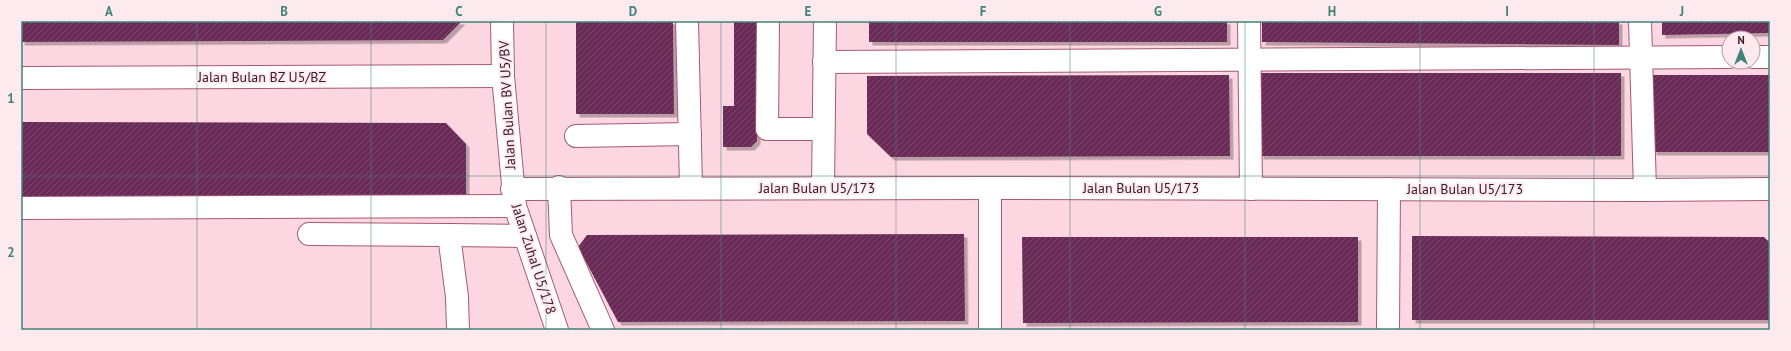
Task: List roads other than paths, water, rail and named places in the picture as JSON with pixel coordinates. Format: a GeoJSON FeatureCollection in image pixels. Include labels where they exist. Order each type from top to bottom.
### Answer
{"type":"FeatureCollection","features":[{"type":"Feature","properties":{"kind":"street","name":"Jalan Bulan BV U5/BV"},"geometry":{"type":"LineString","coordinates":[[502,21],[503,76],[514,197]]}},
{"type":"Feature","properties":{"kind":"street"},"geometry":{"type":"LineString","coordinates":[[687,21],[691,187]]}},
{"type":"Feature","properties":{"kind":"street"},"geometry":{"type":"LineString","coordinates":[[768,21],[767,130],[823,130]]}},
{"type":"Feature","properties":{"kind":"street"},"geometry":{"type":"LineString","coordinates":[[823,188],[825,21]]}},
{"type":"Feature","properties":{"kind":"street"},"geometry":{"type":"LineString","coordinates":[[1249,21],[1250,189]]}},
{"type":"Feature","properties":{"kind":"street"},"geometry":{"type":"LineString","coordinates":[[1640,21],[1646,190]]}},
{"type":"Feature","properties":{"kind":"street"},"geometry":{"type":"LineString","coordinates":[[824,62],[1721,57]]}},
{"type":"Feature","properties":{"kind":"street","name":"Jalan Bulan BZ U5/BZ"},"geometry":{"type":"LineString","coordinates":[[21,78],[503,76]]}},
{"type":"Feature","properties":{"kind":"street"},"geometry":{"type":"LineString","coordinates":[[576,136],[690,134]]}},
{"type":"Feature","properties":{"kind":"street"},"geometry":{"type":"LineString","coordinates":[[559,187],[561,235],[603,330]]}},
{"type":"Feature","properties":{"kind":"street","name":"Jalan Bulan U5/173"},"geometry":{"type":"LineString","coordinates":[[21,208],[514,197],[559,187],[1646,190],[1770,189]]}},
{"type":"Feature","properties":{"kind":"street"},"geometry":{"type":"LineString","coordinates":[[990,188],[990,330]]}},
{"type":"Feature","properties":{"kind":"street"},"geometry":{"type":"LineString","coordinates":[[1388,330],[1389,189]]}},
{"type":"Feature","properties":{"kind":"street","name":"Jalan Zuhal U5/178"},"geometry":{"type":"LineString","coordinates":[[514,197],[525,236],[557,330]]}},
{"type":"Feature","properties":{"kind":"street"},"geometry":{"type":"LineString","coordinates":[[309,234],[525,236]]}},
{"type":"Feature","properties":{"kind":"street"},"geometry":{"type":"LineString","coordinates":[[448,235],[457,297],[458,330]]}}]}
